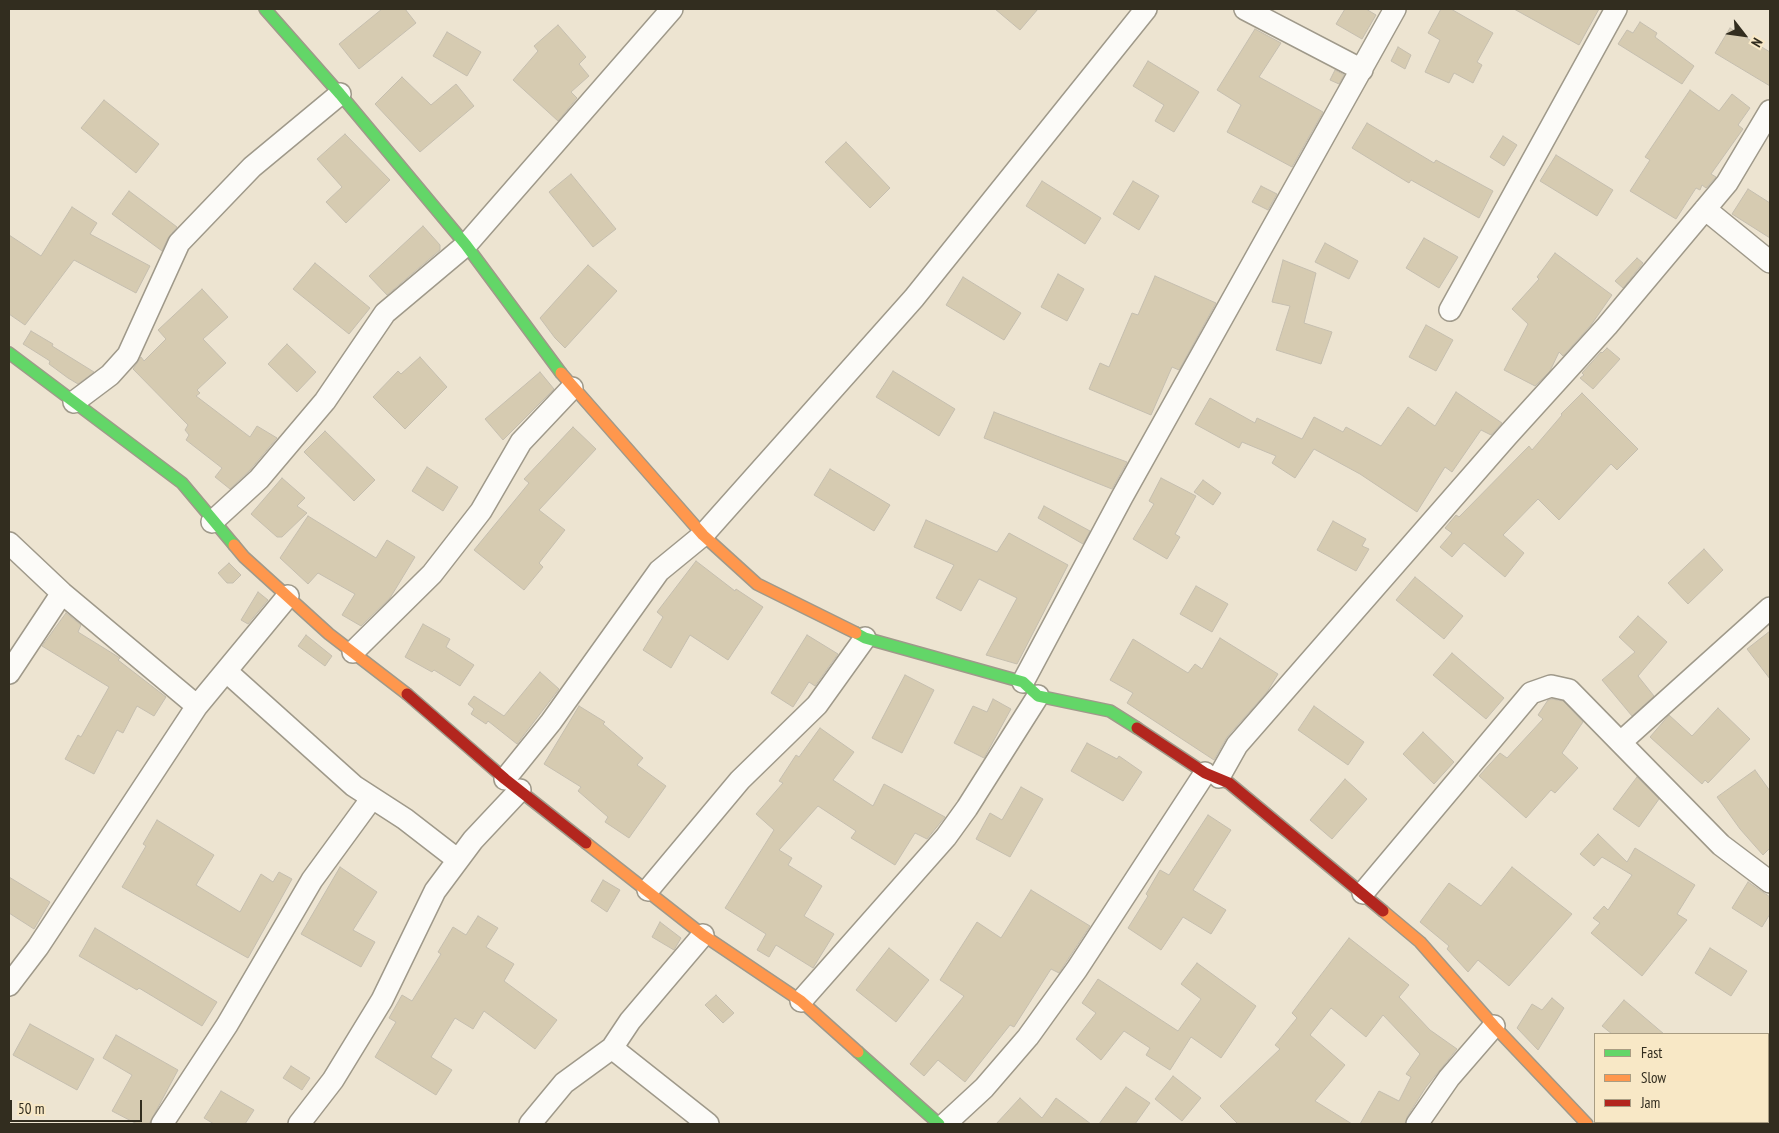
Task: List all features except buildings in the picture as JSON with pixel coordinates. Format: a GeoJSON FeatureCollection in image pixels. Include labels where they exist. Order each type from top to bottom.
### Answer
{"type":"FeatureCollection","features":[{"type":"Feature","properties":{"kind":"street"},"geometry":{"type":"LineString","coordinates":[[265,9],[340,94],[466,245],[572,388],[703,535],[757,584],[865,638],[1023,682],[1038,696],[1110,711],[1253,801],[1420,942],[1494,1026],[1587,1124]]}},
{"type":"Feature","properties":{"kind":"street"},"geometry":{"type":"LineString","coordinates":[[212,522],[259,479],[325,401],[385,314],[466,245],[672,9]]}},
{"type":"Feature","properties":{"kind":"street"},"geometry":{"type":"LineString","coordinates":[[299,1124],[333,1080],[382,1000],[435,891],[513,784],[551,722],[659,571],[703,535],[914,298],[1146,9]]}},
{"type":"Feature","properties":{"kind":"street"},"geometry":{"type":"LineString","coordinates":[[1245,9],[1362,70]]}},
{"type":"Feature","properties":{"kind":"street"},"geometry":{"type":"LineString","coordinates":[[1023,682],[1122,497],[1395,9]]}},
{"type":"Feature","properties":{"kind":"street"},"geometry":{"type":"LineString","coordinates":[[1450,310],[1616,9]]}},
{"type":"Feature","properties":{"kind":"street"},"geometry":{"type":"LineString","coordinates":[[74,402],[110,376],[128,355],[179,243],[252,167],[340,94]]}},
{"type":"Feature","properties":{"kind":"street"},"geometry":{"type":"LineString","coordinates":[[945,1124],[984,1088],[1028,1037],[1212,775],[1494,451],[1607,326],[1727,183],[1770,111]]}},
{"type":"Feature","properties":{"kind":"street"},"geometry":{"type":"LineString","coordinates":[[1705,209],[1770,262]]}},
{"type":"Feature","properties":{"kind":"street"},"geometry":{"type":"LineString","coordinates":[[9,354],[182,483],[212,522],[244,557],[353,652],[391,681],[513,784],[703,935],[801,1001],[938,1124]]}},
{"type":"Feature","properties":{"kind":"street"},"geometry":{"type":"LineString","coordinates":[[353,652],[432,574],[481,511],[521,442],[572,388]]}},
{"type":"Feature","properties":{"kind":"street"},"geometry":{"type":"LineString","coordinates":[[9,543],[62,593],[198,706]]}},
{"type":"Feature","properties":{"kind":"street"},"geometry":{"type":"LineString","coordinates":[[9,673],[62,593]]}},
{"type":"Feature","properties":{"kind":"street"},"geometry":{"type":"LineString","coordinates":[[9,986],[38,947],[198,706],[288,596]]}},
{"type":"Feature","properties":{"kind":"street"},"geometry":{"type":"LineString","coordinates":[[1622,742],[1770,608]]}},
{"type":"Feature","properties":{"kind":"street"},"geometry":{"type":"LineString","coordinates":[[648,890],[740,780],[817,704],[865,638]]}},
{"type":"Feature","properties":{"kind":"street"},"geometry":{"type":"LineString","coordinates":[[226,671],[354,786],[405,819],[458,860]]}},
{"type":"Feature","properties":{"kind":"street"},"geometry":{"type":"LineString","coordinates":[[1363,893],[1531,693],[1550,686],[1569,690],[1721,845],[1770,882]]}},
{"type":"Feature","properties":{"kind":"street"},"geometry":{"type":"LineString","coordinates":[[801,1001],[946,837],[967,808],[1038,696]]}},
{"type":"Feature","properties":{"kind":"street"},"geometry":{"type":"LineString","coordinates":[[162,1124],[227,1025],[312,880],[372,798]]}},
{"type":"Feature","properties":{"kind":"street"},"geometry":{"type":"LineString","coordinates":[[530,1124],[564,1083],[612,1048],[630,1021],[703,935]]}},
{"type":"Feature","properties":{"kind":"street"},"geometry":{"type":"LineString","coordinates":[[1417,1124],[1449,1078],[1494,1026]]}},
{"type":"Feature","properties":{"kind":"street"},"geometry":{"type":"LineString","coordinates":[[612,1048],[708,1124]]}},
{"type":"Feature","properties":{"kind":"traffic: fast"},"geometry":{"type":"LineString","coordinates":[[265,9],[340,94],[466,245],[561,373]]}},
{"type":"Feature","properties":{"kind":"traffic: fast"},"geometry":{"type":"LineString","coordinates":[[9,353],[182,483],[234,545]]}},
{"type":"Feature","properties":{"kind":"traffic: fast"},"geometry":{"type":"LineString","coordinates":[[856,633],[865,638],[1023,682],[1038,696],[1110,711],[1137,728]]}},
{"type":"Feature","properties":{"kind":"traffic: fast"},"geometry":{"type":"LineString","coordinates":[[858,1052],[939,1124]]}},
{"type":"Feature","properties":{"kind":"traffic: slow"},"geometry":{"type":"LineString","coordinates":[[561,373],[703,535],[757,584],[856,633]]}},
{"type":"Feature","properties":{"kind":"traffic: slow"},"geometry":{"type":"LineString","coordinates":[[234,545],[244,557],[329,634],[407,694]]}},
{"type":"Feature","properties":{"kind":"traffic: slow"},"geometry":{"type":"LineString","coordinates":[[586,843],[703,935],[801,1001],[858,1052]]}},
{"type":"Feature","properties":{"kind":"traffic: slow"},"geometry":{"type":"LineString","coordinates":[[1383,911],[1420,942],[1494,1026],[1587,1124]]}},
{"type":"Feature","properties":{"kind":"traffic: jam"},"geometry":{"type":"LineString","coordinates":[[407,694],[505,779],[586,843]]}},
{"type":"Feature","properties":{"kind":"traffic: jam"},"geometry":{"type":"LineString","coordinates":[[1137,728],[1205,773],[1229,783],[1383,911]]}}]}
